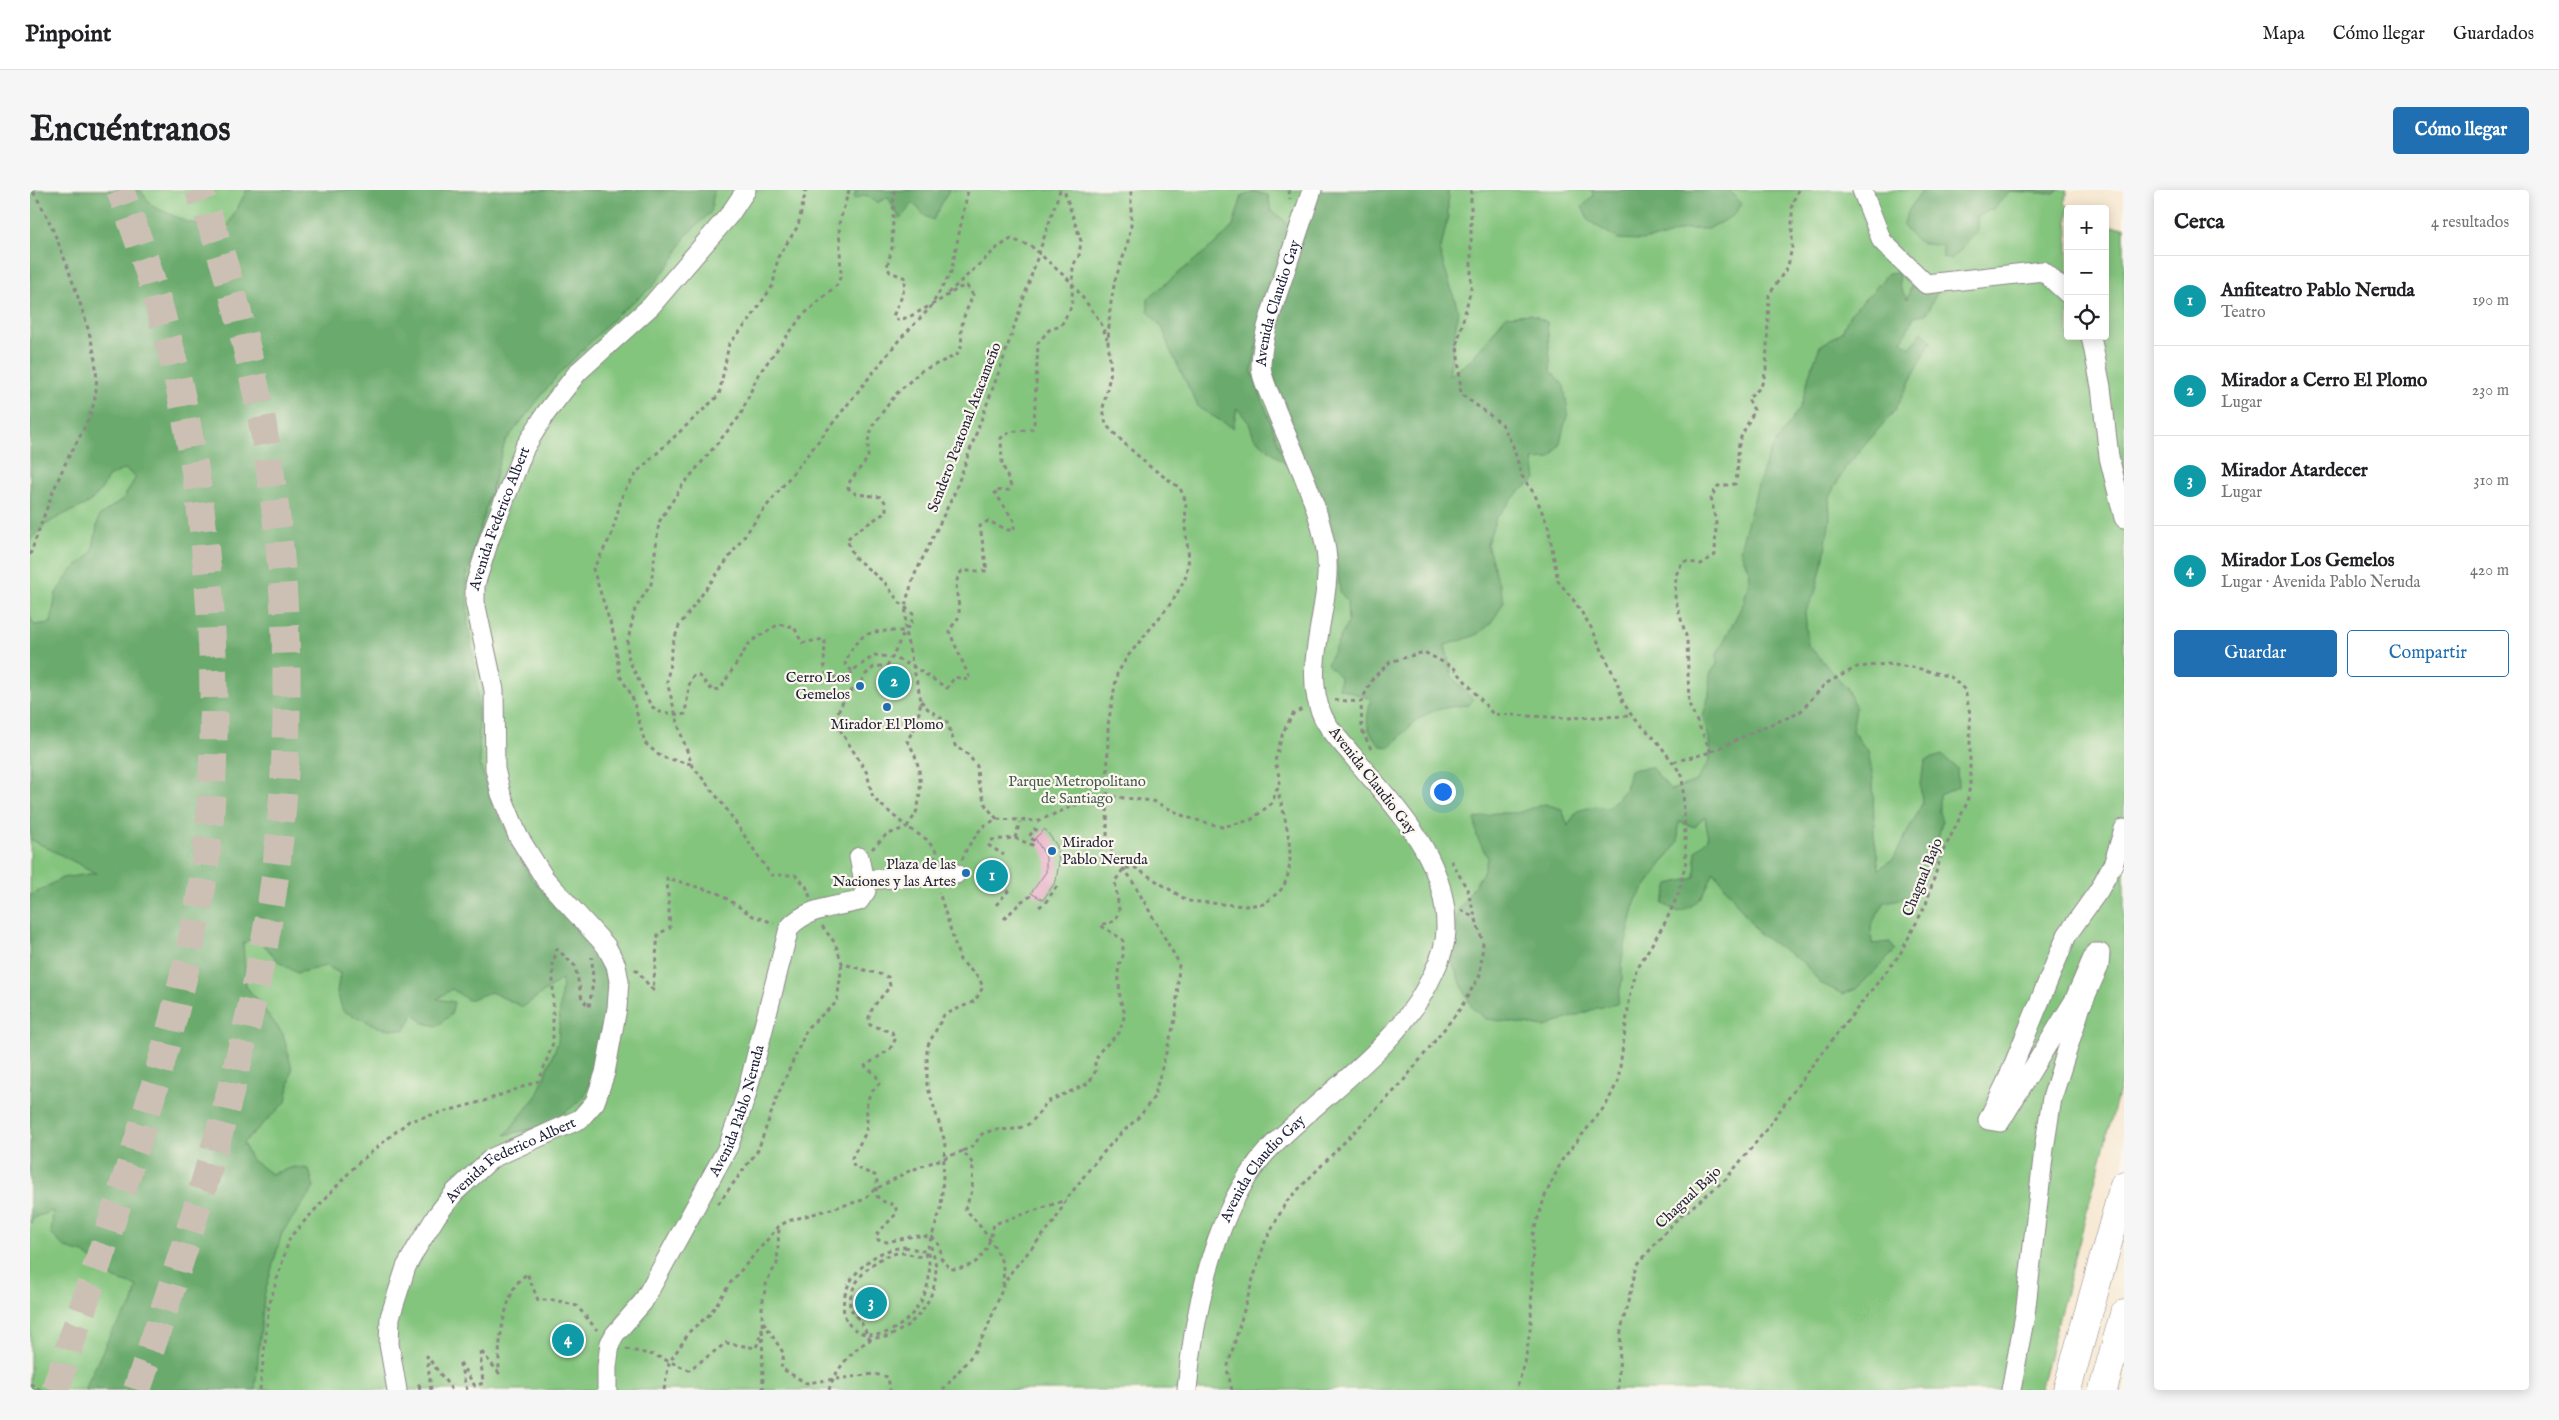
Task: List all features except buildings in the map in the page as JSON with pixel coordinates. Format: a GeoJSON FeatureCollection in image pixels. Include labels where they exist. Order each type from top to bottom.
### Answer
{"type":"FeatureCollection","features":[{"type":"Feature","properties":{"kind":"highway"},"geometry":{"type":"LineString","coordinates":[[2067,1390],[2124,1186]]}},
{"type":"Feature","properties":{"kind":"highway"},"geometry":{"type":"LineString","coordinates":[[2103,1390],[2124,1314]]}},
{"type":"Feature","properties":{"kind":"street","name":"Avenida Federico Albert"},"geometry":{"type":"LineString","coordinates":[[397,1390],[389,1344],[390,1317],[406,1267],[437,1215],[472,1174],[492,1158],[511,1148],[557,1131],[580,1119],[595,1102],[605,1073],[613,1036],[619,981],[616,965],[606,946],[545,879],[518,836],[501,794],[496,769],[494,690],[475,602],[475,585],[490,537],[525,447],[546,413],[578,372],[652,306],[730,214],[746,190]]}},
{"type":"Feature","properties":{"kind":"street","name":"Avenida Claudio Gay"},"geometry":{"type":"LineString","coordinates":[[1187,1390],[1198,1313],[1219,1234],[1237,1193],[1255,1165],[1276,1141],[1404,1024],[1422,998],[1435,970],[1447,932],[1444,899],[1437,875],[1425,850],[1412,827],[1328,723],[1314,685],[1328,577],[1326,550],[1314,503],[1261,368],[1266,328],[1312,190]]}},
{"type":"Feature","properties":{"kind":"street"},"geometry":{"type":"LineString","coordinates":[[1862,190],[1882,241],[1926,284],[2043,271],[2064,290]]}},
{"type":"Feature","properties":{"kind":"street"},"geometry":{"type":"LineString","coordinates":[[2092,340],[2101,387],[2108,457],[2124,518]]}},
{"type":"Feature","properties":{"kind":"street"},"geometry":{"type":"LineString","coordinates":[[2011,1390],[2025,1315],[2044,1149],[2052,1098],[2078,1015],[2099,966],[2100,953],[2095,953],[2074,1001],[2000,1122],[1988,1120],[2006,1082],[2067,935],[2099,890],[2114,862],[2124,830]]}},
{"type":"Feature","properties":{"kind":"street"},"geometry":{"type":"LineString","coordinates":[[789,928],[798,919],[815,912],[859,901],[866,890],[859,857]]}},
{"type":"Feature","properties":{"kind":"street"},"geometry":{"type":"LineString","coordinates":[[863,880],[956,874]]}},
{"type":"Feature","properties":{"kind":"street","name":"Avenida Pablo Neruda"},"geometry":{"type":"LineString","coordinates":[[607,1390],[607,1360],[612,1339],[643,1302],[728,1147],[746,1096],[789,928]]}},
{"type":"Feature","properties":{"kind":"path"},"geometry":{"type":"LineString","coordinates":[[30,555],[52,494],[70,455],[81,438],[96,392],[96,365],[92,340],[60,243],[32,190]]}},
{"type":"Feature","properties":{"kind":"path"},"geometry":{"type":"LineString","coordinates":[[692,765],[661,757],[645,743],[632,696],[620,676],[614,635],[593,569],[611,536],[623,493],[639,470],[719,395],[729,344],[749,321],[773,285],[778,257],[798,226],[806,190]]}},
{"type":"Feature","properties":{"kind":"path"},"geometry":{"type":"LineString","coordinates":[[848,190],[839,224],[841,275],[837,285],[802,316],[758,375],[740,416],[682,486],[660,522],[655,541],[656,552],[650,584],[634,609],[627,644],[630,660],[650,706],[660,712],[682,715],[686,711],[691,677],[694,675],[699,676],[713,691],[721,688],[741,653],[750,642],[779,624],[794,628],[802,643],[824,639],[824,664],[826,672],[847,684],[852,671],[875,655],[890,658],[914,667],[948,688],[955,677],[970,679],[949,631],[958,617],[956,590],[959,574],[966,570],[987,571],[980,526],[988,522],[1008,530],[1014,530],[1014,521],[994,491],[1009,490],[1011,486],[1002,463],[1001,438],[1010,432],[1032,429],[1034,425],[1038,343],[1042,336],[1061,326],[1068,317],[1072,305],[1071,282],[1073,265],[1079,256],[1081,241],[1064,190]]}},
{"type":"Feature","properties":{"kind":"path"},"geometry":{"type":"LineString","coordinates":[[894,190],[892,248],[888,267],[890,272],[906,278],[906,284],[893,316],[898,320],[909,318],[959,288],[967,286],[973,295],[963,319],[960,332],[962,345],[957,355],[921,371],[896,394],[872,425],[868,442],[868,458],[850,481],[848,488],[856,494],[882,498],[886,504],[886,512],[852,534],[847,540],[854,557],[885,583],[904,607],[913,614],[912,624],[905,631],[888,665],[874,667],[866,674],[858,688],[844,696],[834,720],[867,773],[874,798],[907,827],[926,839],[937,852],[934,863],[934,876],[960,960],[979,978],[983,987],[975,1001],[944,1015],[927,1047],[927,1085],[945,1142],[941,1209],[928,1252],[928,1284],[916,1309],[894,1329],[881,1334],[868,1334],[862,1333],[850,1324],[844,1312],[842,1302],[846,1286],[861,1267],[872,1257],[890,1248],[905,1247],[928,1252]]}},
{"type":"Feature","properties":{"kind":"path"},"geometry":{"type":"LineString","coordinates":[[874,1190],[877,1176],[854,1167],[852,1158],[864,1136],[868,1118],[865,1109],[870,1092],[879,1084],[876,1075],[865,1066],[890,1049],[894,1040],[892,1032],[870,1026],[868,1021],[872,1009],[890,986],[888,977],[842,963],[834,943],[816,917],[806,886],[795,876],[771,875],[725,808],[692,765],[675,715],[667,682],[673,643],[679,626],[762,512],[899,340],[932,305],[951,272],[968,190]]}},
{"type":"Feature","properties":{"kind":"path","name":"Sendero Peatonal Atacameño"},"geometry":{"type":"LineString","coordinates":[[907,827],[916,812],[920,772],[915,752],[907,741],[918,724],[921,700],[905,631],[904,607],[915,574],[954,494],[1002,363],[1060,190]]}},
{"type":"Feature","properties":{"kind":"path"},"geometry":{"type":"LineString","coordinates":[[943,1390],[973,1354],[986,1331],[1003,1287],[1012,1271],[1054,1222],[1066,1200],[1091,1168],[1117,1137],[1140,1116],[1154,1097],[1176,1016],[1179,963],[1167,939],[1124,868],[1114,856],[1107,839],[1108,725],[1117,674],[1128,656],[1172,602],[1185,579],[1189,558],[1186,502],[1180,488],[1149,466],[1106,425],[1103,408],[1111,371],[1108,342],[1110,308],[1115,280],[1127,246],[1131,226],[1131,190]]}},
{"type":"Feature","properties":{"kind":"path"},"geometry":{"type":"LineString","coordinates":[[1471,190],[1471,289],[1457,344],[1461,394],[1502,424],[1513,446],[1522,476],[1535,495],[1548,526],[1558,581],[1575,602],[1592,629],[1617,682],[1623,702],[1632,716],[1657,741],[1682,775],[1686,861],[1679,892],[1666,920],[1636,970],[1629,1002],[1618,1081],[1606,1105],[1562,1160],[1545,1196],[1533,1234],[1531,1323],[1525,1363],[1516,1390]]}},
{"type":"Feature","properties":{"kind":"path"},"geometry":{"type":"LineString","coordinates":[[1711,752],[1689,704],[1687,639],[1675,599],[1676,575],[1683,561],[1701,564],[1715,555],[1716,523],[1712,497],[1718,486],[1735,484],[1739,469],[1739,442],[1754,410],[1748,399],[1761,386],[1766,371],[1769,295],[1788,266],[1792,204],[1798,190]]}},
{"type":"Feature","properties":{"kind":"path"},"geometry":{"type":"LineString","coordinates":[[937,302],[997,248],[1011,239],[1031,246],[1071,282],[1100,321],[1108,342]]}},
{"type":"Feature","properties":{"kind":"path"},"geometry":{"type":"LineString","coordinates":[[852,671],[845,664],[855,642],[864,635],[874,630],[905,631]]}},
{"type":"Feature","properties":{"kind":"path"},"geometry":{"type":"LineString","coordinates":[[956,874],[967,848],[982,827],[997,820],[1038,821],[1077,804],[1106,796],[1153,801],[1186,817],[1222,827],[1251,820],[1272,803],[1280,780],[1275,761],[1283,732],[1293,714],[1319,699],[1361,702],[1373,678],[1390,662],[1424,652],[1454,668],[1493,714],[1566,718],[1632,716]]}},
{"type":"Feature","properties":{"kind":"path","name":"Chagual Bajo"},"geometry":{"type":"LineString","coordinates":[[1618,1390],[1622,1330],[1637,1265],[1675,1221],[1726,1179],[1766,1130],[1807,1072],[1905,946],[1926,904],[1941,856],[1967,802],[1970,785],[1970,714],[1965,690],[1951,677],[1918,668],[1887,664],[1857,667],[1825,684],[1800,713],[1759,729],[1711,752],[1673,762]]}},
{"type":"Feature","properties":{"kind":"path"},"geometry":{"type":"LineString","coordinates":[[921,700],[928,709],[948,722],[956,748],[965,751],[977,766],[978,782],[986,806],[997,820]]}},
{"type":"Feature","properties":{"kind":"path"},"geometry":{"type":"LineString","coordinates":[[1124,868],[1136,868],[1188,901],[1245,906],[1264,904],[1284,886],[1290,863],[1286,822],[1277,788]]}},
{"type":"Feature","properties":{"kind":"path"},"geometry":{"type":"LineString","coordinates":[[1015,838],[1020,821]]}},
{"type":"Feature","properties":{"kind":"path"},"geometry":{"type":"LineString","coordinates":[[859,857],[872,849],[886,835],[907,827]]}},
{"type":"Feature","properties":{"kind":"path"},"geometry":{"type":"LineString","coordinates":[[991,840],[1015,838],[1032,845],[1034,841],[1029,837],[1034,828],[1039,831]]}},
{"type":"Feature","properties":{"kind":"path"},"geometry":{"type":"LineString","coordinates":[[988,845],[1004,855]]}},
{"type":"Feature","properties":{"kind":"path"},"geometry":{"type":"LineString","coordinates":[[664,1390],[669,1363],[690,1330],[710,1314],[731,1282],[779,1226],[788,1221],[863,1200],[874,1190],[909,1171],[963,1151],[974,1144],[982,1134],[993,1130],[1017,1129],[1031,1123],[1047,1102],[1089,1083],[1095,1072],[1095,1062],[1101,1050],[1119,1033],[1126,1014],[1120,999],[1118,967],[1123,956],[1123,940],[1100,926],[1115,921],[1119,910],[1115,881],[1124,868]]}},
{"type":"Feature","properties":{"kind":"path"},"geometry":{"type":"LineString","coordinates":[[977,873],[1000,873]]}},
{"type":"Feature","properties":{"kind":"path"},"geometry":{"type":"LineString","coordinates":[[619,981],[630,963],[653,990],[658,934],[670,928],[667,878],[718,893],[753,916],[789,928]]}},
{"type":"Feature","properties":{"kind":"path"},"geometry":{"type":"LineString","coordinates":[[1039,907],[1045,903],[1057,886]]}},
{"type":"Feature","properties":{"kind":"path"},"geometry":{"type":"LineString","coordinates":[[996,905],[1009,890]]}},
{"type":"Feature","properties":{"kind":"path"},"geometry":{"type":"LineString","coordinates":[[1004,919],[1022,901],[1031,896]]}},
{"type":"Feature","properties":{"kind":"path"},"geometry":{"type":"LineString","coordinates":[[260,1390],[269,1305],[290,1237],[357,1164],[409,1121],[484,1101],[540,1081],[553,1044],[552,963],[557,949],[575,966],[582,1000],[589,1007],[593,983],[592,952],[597,958]]}},
{"type":"Feature","properties":{"kind":"path"},"geometry":{"type":"LineString","coordinates":[[963,1151],[973,1164],[972,1191],[965,1209],[990,1240],[1003,1267],[1003,1287]]}},
{"type":"Feature","properties":{"kind":"path"},"geometry":{"type":"LineString","coordinates":[[874,1190],[884,1202],[896,1205],[897,1213],[876,1235],[878,1240],[888,1242],[914,1236],[932,1237],[940,1246],[941,1258],[950,1268],[964,1268],[985,1255],[994,1224],[1066,1200]]}},
{"type":"Feature","properties":{"kind":"path"},"geometry":{"type":"LineString","coordinates":[[763,1390],[764,1323],[762,1305],[767,1280],[777,1264],[779,1226]]}},
{"type":"Feature","properties":{"kind":"path"},"geometry":{"type":"LineString","coordinates":[[829,1390],[832,1378],[848,1358],[870,1340],[889,1336],[909,1323],[929,1299],[937,1281],[938,1270],[936,1257],[930,1244]]}},
{"type":"Feature","properties":{"kind":"path"},"geometry":{"type":"LineString","coordinates":[[870,1340],[850,1308],[851,1290],[858,1279],[887,1256],[901,1253],[915,1258],[924,1256],[928,1252]]}},
{"type":"Feature","properties":{"kind":"path"},"geometry":{"type":"LineString","coordinates":[[467,1390],[459,1361],[475,1386],[483,1383],[480,1350],[499,1373],[498,1346],[503,1325],[514,1287],[527,1273],[538,1300],[555,1300],[576,1306],[596,1330],[626,1349],[654,1355],[689,1370],[726,1343],[756,1348],[764,1323]]}},
{"type":"Feature","properties":{"kind":"path"},"geometry":{"type":"LineString","coordinates":[[764,1323],[784,1354],[781,1368],[806,1383],[832,1378],[874,1374],[888,1377],[890,1390]]}},
{"type":"Feature","properties":{"kind":"path"},"geometry":{"type":"LineString","coordinates":[[430,1390],[427,1356],[452,1390]]}},
{"type":"Feature","properties":{"kind":"path"},"geometry":{"type":"LineString","coordinates":[[30,1384],[41,1390]]}},
{"type":"Feature","properties":{"kind":"green space","name":"Parque Metropolitano de Santiago"},"geometry":{"type":"Polygon","coordinates":[[[30,190],[2068,190],[2065,203],[2067,205],[2064,205],[2064,340],[2109,340],[2109,227],[2124,227],[2124,1071],[2040,1390],[30,1390],[30,190]]]}},
{"type":"Feature","properties":{"kind":"green space"},"geometry":{"type":"Polygon","coordinates":[[[30,190],[140,190],[152,206],[187,222],[226,229],[247,190],[714,190],[711,212],[685,237],[674,258],[653,286],[618,314],[556,377],[505,442],[466,579],[468,624],[477,682],[480,764],[492,803],[531,878],[599,948],[609,990],[598,1059],[585,1096],[550,1125],[505,1135],[537,1095],[558,1042],[562,979],[523,1007],[491,992],[468,1000],[452,989],[437,999],[454,1002],[451,1015],[437,1026],[424,1023],[414,1014],[405,1030],[381,1028],[343,1011],[337,992],[340,973],[326,966],[297,973],[279,962],[255,935],[243,944],[246,986],[283,1034],[292,1069],[286,1102],[243,1143],[252,1160],[271,1174],[294,1167],[309,1169],[314,1188],[282,1233],[264,1296],[255,1390],[86,1390],[112,1331],[132,1305],[137,1286],[115,1279],[84,1253],[65,1248],[51,1234],[53,1211],[35,1217],[30,1224],[30,896],[62,878],[96,873],[30,839],[30,616],[34,625],[51,623],[56,593],[71,571],[92,553],[99,516],[123,499],[136,477],[125,469],[108,477],[96,496],[89,502],[47,524],[30,541],[30,190]]]}},
{"type":"Feature","properties":{"kind":"green space"},"geometry":{"type":"Polygon","coordinates":[[[856,190],[949,190],[933,220],[925,216],[913,203],[900,219],[888,197],[877,203],[866,195],[854,199],[856,190]]]}},
{"type":"Feature","properties":{"kind":"green space"},"geometry":{"type":"Polygon","coordinates":[[[1318,190],[1448,190],[1448,216],[1440,253],[1458,310],[1449,376],[1471,360],[1506,316],[1531,314],[1547,322],[1551,371],[1564,386],[1568,412],[1559,446],[1550,459],[1533,460],[1536,479],[1518,493],[1496,518],[1487,544],[1504,601],[1493,620],[1481,632],[1467,639],[1445,645],[1452,676],[1473,700],[1469,705],[1443,708],[1424,716],[1416,721],[1391,747],[1381,746],[1369,730],[1367,720],[1371,699],[1339,688],[1340,677],[1327,664],[1348,622],[1347,601],[1340,592],[1335,547],[1307,471],[1285,403],[1270,369],[1273,329],[1318,190]]]}},
{"type":"Feature","properties":{"kind":"green space"},"geometry":{"type":"Polygon","coordinates":[[[1592,190],[1729,190],[1742,204],[1734,215],[1708,229],[1684,229],[1663,237],[1640,240],[1618,239],[1589,221],[1582,207],[1593,196],[1592,190]]]}},
{"type":"Feature","properties":{"kind":"green space"},"geometry":{"type":"Polygon","coordinates":[[[1922,190],[2059,190],[2055,194],[2010,191],[1994,208],[1977,217],[1977,232],[1951,260],[1943,258],[1943,245],[1920,242],[1911,236],[1903,225],[1909,210],[1922,190]]]}},
{"type":"Feature","properties":{"kind":"green space"},"geometry":{"type":"Polygon","coordinates":[[[1255,192],[1268,195],[1271,211],[1283,219],[1290,228],[1262,320],[1252,371],[1286,464],[1254,437],[1249,423],[1237,408],[1233,428],[1199,408],[1169,348],[1163,329],[1148,311],[1148,298],[1222,238],[1233,226],[1242,196],[1255,192]]]}},
{"type":"Feature","properties":{"kind":"green space"},"geometry":{"type":"Polygon","coordinates":[[[1898,272],[1900,287],[1907,299],[1911,286],[1938,291],[1926,314],[1914,316],[1902,341],[1910,348],[1922,331],[1931,341],[1895,410],[1845,468],[1829,497],[1830,518],[1824,557],[1815,593],[1805,613],[1808,645],[1846,687],[1856,708],[1852,731],[1868,751],[1873,779],[1874,834],[1879,869],[1894,858],[1922,804],[1920,782],[1926,760],[1942,755],[1957,768],[1958,787],[1939,795],[1939,812],[1942,822],[1933,860],[1923,885],[1905,898],[1885,902],[1871,925],[1872,944],[1890,942],[1895,951],[1856,989],[1843,994],[1820,983],[1804,963],[1759,934],[1714,871],[1702,896],[1687,909],[1679,912],[1663,904],[1669,884],[1695,878],[1696,851],[1708,838],[1705,816],[1695,827],[1679,822],[1678,842],[1636,900],[1622,958],[1622,981],[1617,1004],[1597,1008],[1545,1027],[1486,1019],[1472,1008],[1452,963],[1458,911],[1482,874],[1488,858],[1477,837],[1475,819],[1494,813],[1517,813],[1545,804],[1562,809],[1568,826],[1577,811],[1596,806],[1608,808],[1626,788],[1630,770],[1651,767],[1671,790],[1696,781],[1710,760],[1709,738],[1703,717],[1709,695],[1710,674],[1717,664],[1717,654],[1744,602],[1750,574],[1740,549],[1758,485],[1771,450],[1801,406],[1810,372],[1820,346],[1842,332],[1850,314],[1888,273],[1898,272]]]}},
{"type":"Feature","properties":{"kind":"tunnel"},"geometry":{"type":"LineString","coordinates":[[55,1390],[116,1210],[171,1027],[186,965],[204,874],[212,786],[214,698],[210,606],[205,545],[197,485],[187,425],[159,306],[120,190]]}},
{"type":"Feature","properties":{"kind":"tunnel"},"geometry":{"type":"LineString","coordinates":[[137,1390],[208,1172],[252,1006],[263,951],[277,858],[285,761],[286,664],[281,566],[270,469],[252,373],[229,280],[199,190]]}},
{"type":"Feature","properties":{"kind":"place","name":"Mirador a Cerro El Plomo"},"geometry":{"type":"Point","coordinates":[894,682]}},
{"type":"Feature","properties":{"kind":"place","name":"Cerro Los Gemelos"},"geometry":{"type":"Point","coordinates":[860,686]}},
{"type":"Feature","properties":{"kind":"place","name":"Mirador El Plomo"},"geometry":{"type":"Point","coordinates":[887,707]}},
{"type":"Feature","properties":{"kind":"place","name":"Mirador Pablo Neruda"},"geometry":{"type":"Point","coordinates":[1052,851]}},
{"type":"Feature","properties":{"kind":"place","name":"Plaza de las Naciones y las Artes"},"geometry":{"type":"Point","coordinates":[966,873]}},
{"type":"Feature","properties":{"kind":"place","name":"Anfiteatro Pablo Neruda"},"geometry":{"type":"Point","coordinates":[992,876]}},
{"type":"Feature","properties":{"kind":"place","name":"Mirador Atardecer"},"geometry":{"type":"Point","coordinates":[871,1303]}},
{"type":"Feature","properties":{"kind":"place","name":"Mirador Los Gemelos"},"geometry":{"type":"Point","coordinates":[568,1340]}}]}
